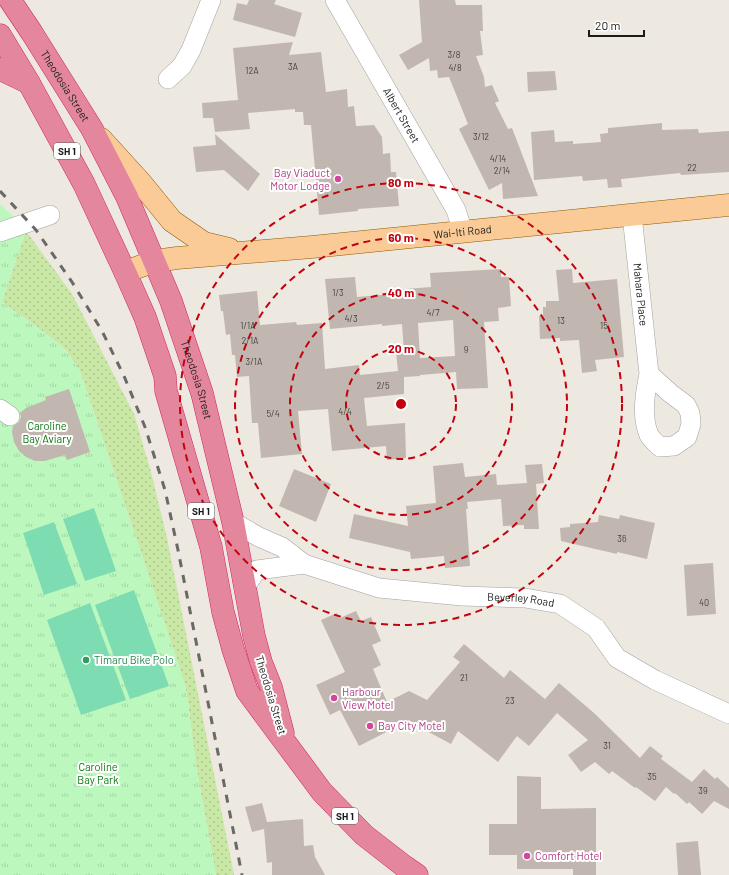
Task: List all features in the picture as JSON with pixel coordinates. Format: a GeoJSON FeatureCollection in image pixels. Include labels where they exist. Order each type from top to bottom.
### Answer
{"type":"FeatureCollection","features":[{"type":"Feature","properties":{"kind":"highway","name":"Theodosia Street"},"geometry":{"type":"LineString","coordinates":[[10,0],[92,129],[127,197],[172,301],[202,393],[234,522],[244,588],[260,662],[271,687],[286,743]]}},
{"type":"Feature","properties":{"kind":"highway","name":"Theodosia Street"},"geometry":{"type":"LineString","coordinates":[[0,35],[29,83],[84,184],[143,310],[165,376],[166,391],[211,547],[223,612],[233,649],[247,691],[286,743]]}},
{"type":"Feature","properties":{"kind":"highway"},"geometry":{"type":"LineString","coordinates":[[0,69],[29,83]]}},
{"type":"Feature","properties":{"kind":"highway","name":"SH 1"},"geometry":{"type":"LineString","coordinates":[[286,743],[322,792],[343,814],[382,849],[417,875]]}},
{"type":"Feature","properties":{"kind":"main road"},"geometry":{"type":"LineString","coordinates":[[92,129],[172,221],[204,242],[244,252]]}},
{"type":"Feature","properties":{"kind":"main road","name":"Wai-Iti Road"},"geometry":{"type":"LineString","coordinates":[[125,272],[155,261],[729,206]]}},
{"type":"Feature","properties":{"kind":"street"},"geometry":{"type":"LineString","coordinates":[[168,80],[182,66],[191,50],[211,0]]}},
{"type":"Feature","properties":{"kind":"street","name":"Albert Street"},"geometry":{"type":"LineString","coordinates":[[335,0],[456,210],[464,232]]}},
{"type":"Feature","properties":{"kind":"street"},"geometry":{"type":"LineString","coordinates":[[0,232],[50,215]]}},
{"type":"Feature","properties":{"kind":"street","name":"Mahara Place"},"geometry":{"type":"LineString","coordinates":[[632,215],[649,374]]}},
{"type":"Feature","properties":{"kind":"street","name":"Beverley Road"},"geometry":{"type":"LineString","coordinates":[[234,522],[259,537],[282,547],[304,564],[378,588],[462,596],[524,598],[560,604],[596,628],[617,658],[655,680],[729,714]]}},
{"type":"Feature","properties":{"kind":"street","name":"Beverley Road"},"geometry":{"type":"LineString","coordinates":[[244,588],[257,570],[304,564]]}},
{"type":"Feature","properties":{"kind":"green space","name":"Caroline Bay Park"},"geometry":{"type":"Polygon","coordinates":[[[0,204],[26,231],[2,302],[66,350],[80,371],[183,678],[187,694],[196,766],[216,875],[0,875],[0,204]]]}},
{"type":"Feature","properties":{"kind":"green space"},"geometry":{"type":"Polygon","coordinates":[[[26,231],[72,294],[134,414],[151,472],[167,538],[234,875],[216,875],[196,766],[187,694],[183,678],[80,371],[66,350],[2,302],[26,231]]]}},
{"type":"Feature","properties":{"kind":"green space"},"geometry":{"type":"Polygon","coordinates":[[[94,508],[116,571],[85,581],[63,519],[94,508]]]}},
{"type":"Feature","properties":{"kind":"green space"},"geometry":{"type":"Polygon","coordinates":[[[54,522],[77,584],[44,595],[23,533],[54,522]]]}},
{"type":"Feature","properties":{"kind":"green space"},"geometry":{"type":"Polygon","coordinates":[[[134,590],[169,686],[130,699],[95,605],[134,590]]]}},
{"type":"Feature","properties":{"kind":"green space","name":"Timaru Bike Polo"},"geometry":{"type":"Polygon","coordinates":[[[90,603],[126,700],[81,715],[47,620],[90,603]]]}},
{"type":"Feature","properties":{"kind":"building"},"geometry":{"type":"Polygon","coordinates":[[[249,0],[276,0],[274,4],[302,13],[295,37],[233,20],[237,3],[247,5],[249,0]]]}},
{"type":"Feature","properties":{"kind":"building"},"geometry":{"type":"Polygon","coordinates":[[[419,0],[455,0],[456,5],[482,5],[483,31],[480,31],[483,55],[476,56],[484,77],[485,87],[492,85],[499,101],[495,103],[508,129],[512,128],[538,196],[503,199],[502,183],[489,190],[459,129],[468,124],[449,77],[438,78],[437,70],[430,71],[429,58],[408,70],[399,55],[422,42],[419,0]]]}},
{"type":"Feature","properties":{"kind":"building"},"geometry":{"type":"Polygon","coordinates":[[[293,42],[289,55],[321,52],[326,92],[347,89],[348,107],[354,106],[356,126],[374,125],[382,137],[383,154],[390,153],[391,172],[396,172],[399,206],[358,209],[358,211],[319,215],[311,125],[304,125],[303,112],[295,112],[295,109],[248,113],[250,129],[215,132],[213,118],[203,118],[202,103],[238,100],[233,48],[293,42]]]}},
{"type":"Feature","properties":{"kind":"building"},"geometry":{"type":"Polygon","coordinates":[[[555,71],[557,90],[528,92],[527,72],[555,71]]]}},
{"type":"Feature","properties":{"kind":"building"},"geometry":{"type":"Polygon","coordinates":[[[662,123],[662,130],[698,129],[699,133],[729,131],[729,172],[681,175],[680,173],[621,179],[622,187],[608,188],[607,179],[583,181],[582,176],[534,180],[531,132],[554,130],[555,142],[573,141],[573,144],[601,142],[600,134],[608,133],[608,128],[662,123]]]}},
{"type":"Feature","properties":{"kind":"building"},"geometry":{"type":"Polygon","coordinates":[[[215,134],[260,174],[248,191],[224,170],[196,172],[193,147],[216,145],[215,134]]]}},
{"type":"Feature","properties":{"kind":"building"},"geometry":{"type":"Polygon","coordinates":[[[501,269],[501,277],[509,277],[511,306],[498,308],[499,321],[484,322],[488,388],[457,389],[456,372],[404,377],[404,394],[364,398],[367,426],[405,423],[406,458],[387,460],[386,446],[332,451],[328,409],[298,411],[302,454],[261,458],[258,423],[252,423],[249,376],[237,377],[235,355],[232,355],[230,334],[226,335],[219,295],[257,291],[260,325],[296,322],[297,325],[322,323],[325,369],[359,365],[360,375],[398,371],[396,352],[404,351],[402,324],[382,326],[382,324],[330,329],[325,279],[355,277],[357,297],[394,294],[393,290],[431,287],[430,273],[501,269]],[[453,320],[418,323],[420,358],[455,356],[453,320]]]}},
{"type":"Feature","properties":{"kind":"building"},"geometry":{"type":"Polygon","coordinates":[[[572,269],[573,283],[617,279],[624,357],[595,360],[597,371],[582,373],[579,340],[560,341],[560,338],[540,339],[539,316],[543,316],[543,307],[546,307],[546,301],[559,301],[556,270],[572,269]]]}},
{"type":"Feature","properties":{"kind":"building","name":"Caroline Bay Aviary"},"geometry":{"type":"Polygon","coordinates":[[[69,389],[90,452],[67,460],[65,455],[45,461],[35,461],[26,457],[19,451],[14,442],[12,432],[13,426],[19,422],[21,417],[20,413],[26,408],[46,400],[45,397],[69,389]]]}},
{"type":"Feature","properties":{"kind":"building"},"geometry":{"type":"Polygon","coordinates":[[[463,463],[465,477],[496,474],[497,485],[527,483],[525,465],[542,464],[544,483],[536,484],[539,529],[524,529],[524,525],[503,526],[501,499],[467,502],[468,509],[466,509],[470,566],[445,568],[444,556],[411,559],[410,552],[349,538],[354,514],[408,526],[406,506],[436,503],[433,466],[463,463]]]}},
{"type":"Feature","properties":{"kind":"building"},"geometry":{"type":"Polygon","coordinates":[[[294,469],[331,484],[316,522],[279,506],[294,469]]]}},
{"type":"Feature","properties":{"kind":"building"},"geometry":{"type":"Polygon","coordinates":[[[599,515],[619,519],[620,515],[655,523],[647,559],[617,552],[617,554],[561,541],[560,528],[570,527],[570,524],[598,522],[599,515]]]}},
{"type":"Feature","properties":{"kind":"building"},"geometry":{"type":"Polygon","coordinates":[[[713,563],[716,614],[687,616],[684,565],[713,563]]]}},
{"type":"Feature","properties":{"kind":"building"},"geometry":{"type":"Polygon","coordinates":[[[356,611],[361,621],[371,617],[381,641],[372,645],[381,665],[373,669],[387,702],[409,691],[427,700],[460,662],[453,657],[464,644],[504,678],[510,670],[545,699],[559,683],[594,713],[640,758],[650,746],[663,756],[661,759],[692,782],[704,769],[715,779],[717,777],[729,788],[729,809],[714,801],[702,814],[689,802],[687,804],[666,787],[655,801],[612,771],[609,774],[595,762],[581,772],[568,755],[588,740],[557,713],[529,746],[517,736],[498,762],[458,731],[451,744],[408,721],[359,746],[340,710],[330,715],[316,685],[345,672],[321,620],[337,613],[340,618],[356,611]]]}},
{"type":"Feature","properties":{"kind":"building"},"geometry":{"type":"Polygon","coordinates":[[[517,776],[541,777],[541,809],[596,808],[596,875],[573,875],[573,869],[517,869],[517,855],[489,855],[489,824],[517,824],[517,776]]]}},
{"type":"Feature","properties":{"kind":"building"},"geometry":{"type":"Polygon","coordinates":[[[262,803],[267,822],[303,819],[304,846],[313,845],[315,857],[325,875],[272,875],[272,862],[267,863],[264,829],[252,832],[245,807],[262,803]]]}},
{"type":"Feature","properties":{"kind":"building"},"geometry":{"type":"Polygon","coordinates":[[[698,841],[701,875],[678,875],[676,843],[698,841]]]}},
{"type":"Feature","properties":{"kind":"railway"},"geometry":{"type":"LineString","coordinates":[[0,191],[36,230],[72,282],[102,331],[124,376],[145,427],[165,490],[178,550],[242,875]]}},
{"type":"Feature","properties":{"kind":"place","name":"Bay Viaduct Motor Lodge"},"geometry":{"type":"Point","coordinates":[338,179]}},
{"type":"Feature","properties":{"kind":"place","name":"Timaru Bike Polo"},"geometry":{"type":"Point","coordinates":[86,660]}},
{"type":"Feature","properties":{"kind":"place","name":"Harbour View Motel"},"geometry":{"type":"Point","coordinates":[334,698]}},
{"type":"Feature","properties":{"kind":"place","name":"Bay City Motel"},"geometry":{"type":"Point","coordinates":[370,726]}},
{"type":"Feature","properties":{"kind":"place","name":"Comfort Hotel"},"geometry":{"type":"Point","coordinates":[527,856]}}]}
